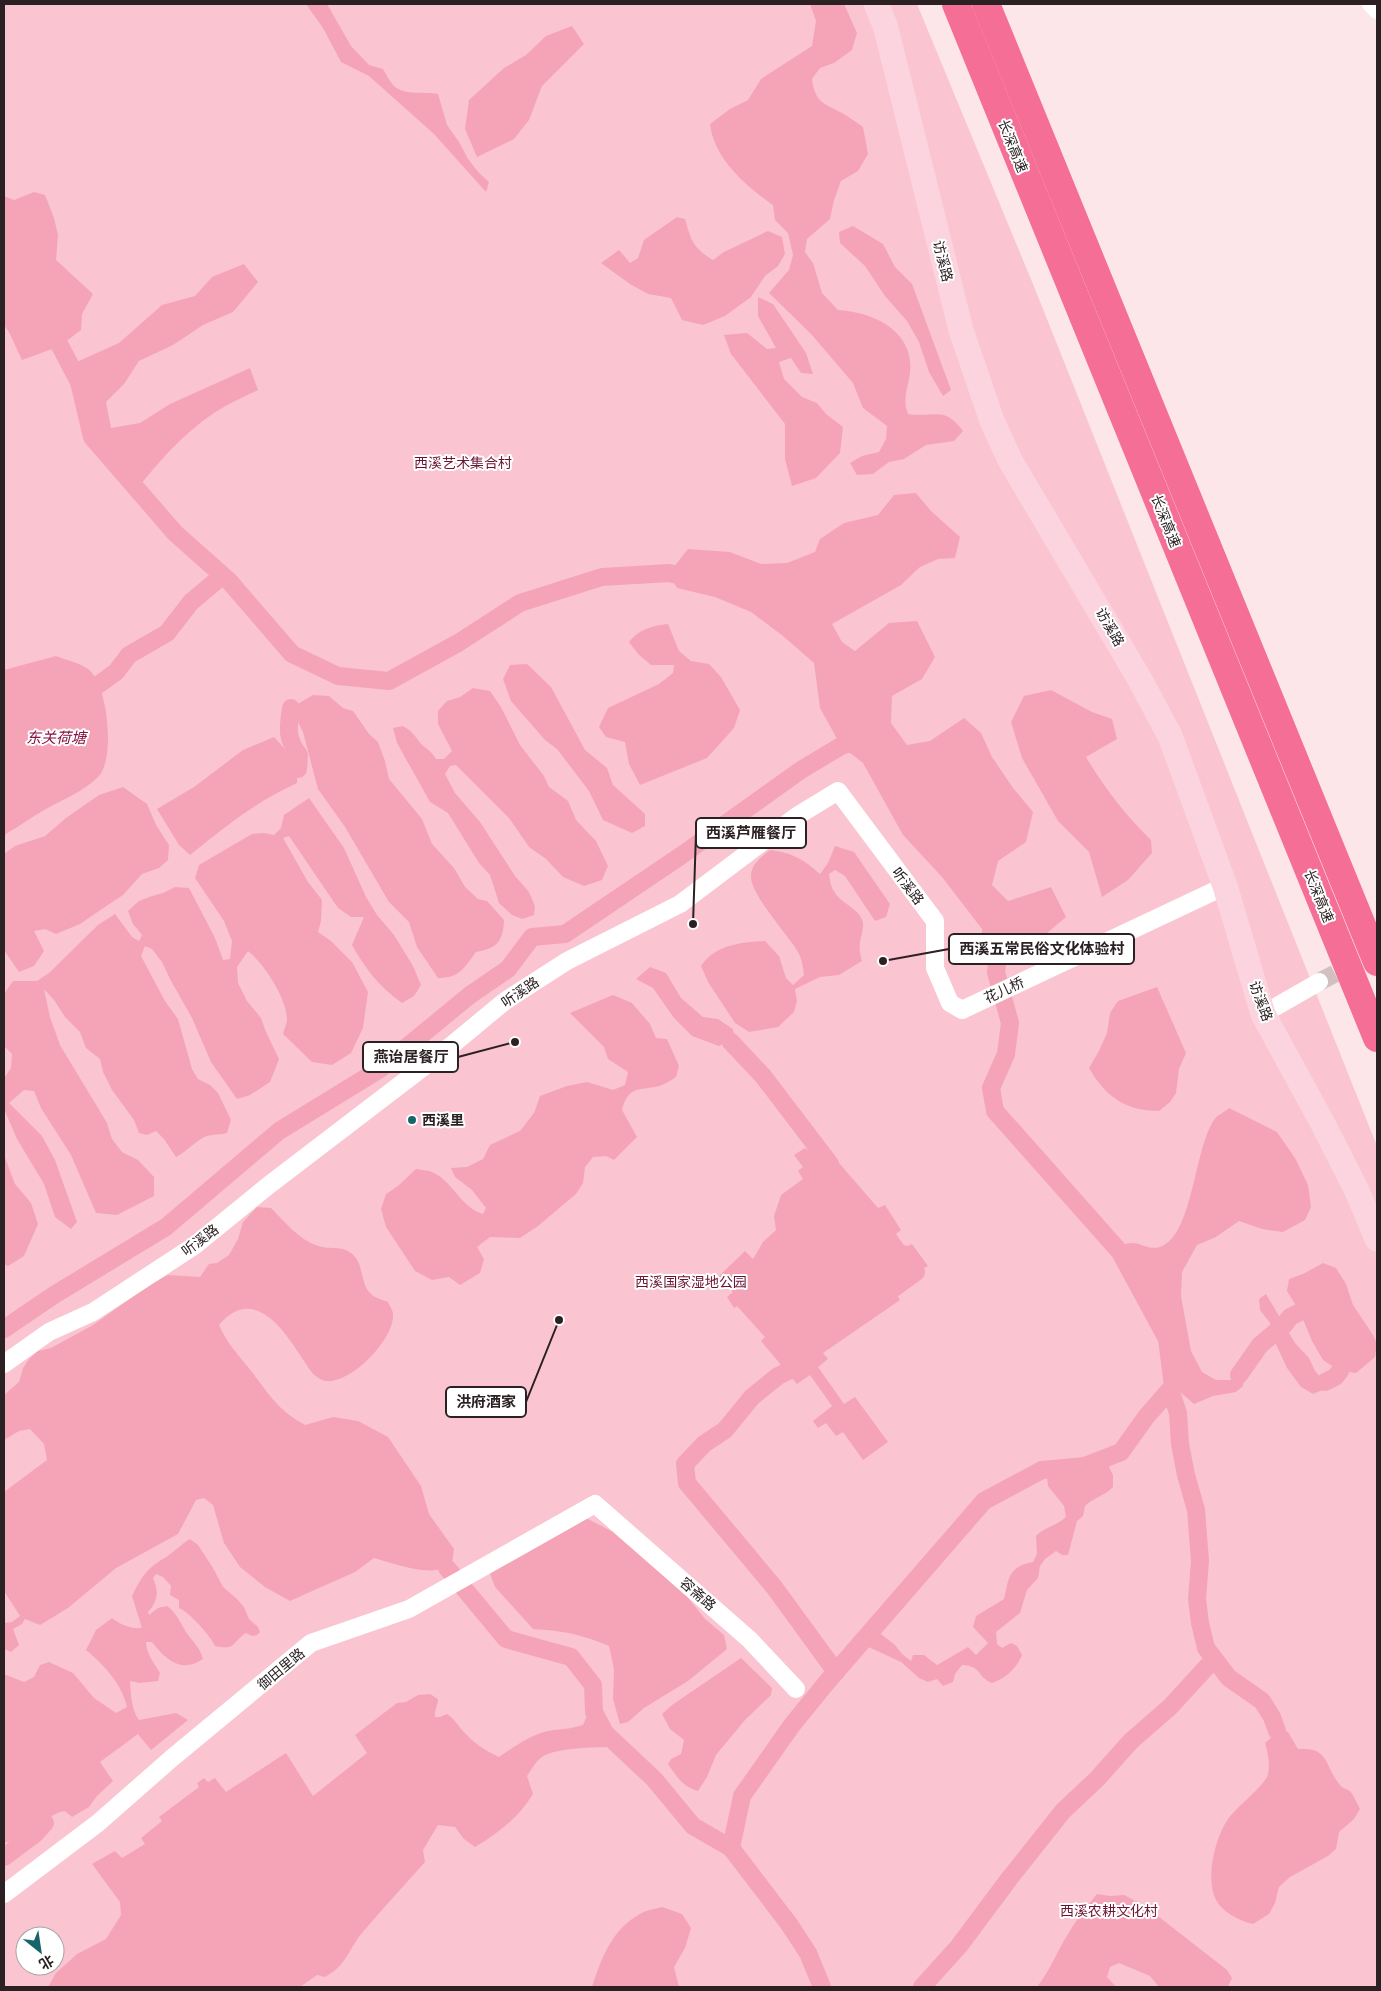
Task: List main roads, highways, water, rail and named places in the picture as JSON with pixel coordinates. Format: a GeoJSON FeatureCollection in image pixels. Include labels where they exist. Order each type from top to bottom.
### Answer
{"type":"FeatureCollection","features":[{"type":"Feature","properties":{"kind":"highway","name":"长深高速"},"geometry":{"type":"LineString","coordinates":[[956,4],[1377,1038]]}},
{"type":"Feature","properties":{"kind":"highway","name":"长深高速"},"geometry":{"type":"LineString","coordinates":[[986,4],[1377,962]]}},
{"type":"Feature","properties":{"kind":"water"},"geometry":{"type":"Polygon","coordinates":[[[306,4],[327,4],[351,46],[369,65],[383,69],[398,89],[409,92],[438,94],[447,125],[468,159],[489,182],[486,192],[434,134],[369,76],[341,62],[323,28],[306,4]]]}},
{"type":"Feature","properties":{"kind":"water"},"geometry":{"type":"Polygon","coordinates":[[[810,4],[844,4],[857,33],[852,50],[834,63],[820,68],[812,79],[815,93],[821,101],[863,127],[868,154],[858,171],[841,181],[830,219],[807,239],[805,252],[813,263],[822,293],[838,310],[865,315],[889,326],[899,335],[906,346],[910,358],[910,373],[905,398],[908,414],[944,415],[956,423],[963,431],[954,441],[926,445],[904,459],[889,462],[873,474],[857,475],[850,463],[862,456],[879,452],[886,439],[887,426],[863,408],[853,383],[811,334],[769,293],[789,270],[793,255],[788,233],[775,220],[773,205],[742,180],[725,160],[713,137],[710,124],[730,109],[748,100],[761,79],[812,46],[816,21],[810,4]]]}},
{"type":"Feature","properties":{"kind":"water"},"geometry":{"type":"Polygon","coordinates":[[[572,26],[584,44],[542,86],[529,120],[514,139],[477,157],[465,129],[469,100],[504,68],[526,55],[546,36],[572,26]]]}},
{"type":"Feature","properties":{"kind":"water"},"geometry":{"type":"Polygon","coordinates":[[[34,192],[45,195],[54,218],[58,235],[56,260],[93,294],[82,314],[81,330],[60,346],[22,360],[4,325],[4,196],[14,200],[34,192]]]}},
{"type":"Feature","properties":{"kind":"water"},"geometry":{"type":"Polygon","coordinates":[[[677,217],[685,219],[694,243],[713,260],[724,252],[768,231],[782,237],[785,254],[778,266],[765,276],[751,297],[725,316],[703,325],[682,320],[671,298],[648,294],[630,284],[601,263],[619,250],[630,263],[638,258],[644,240],[677,217]]]}},
{"type":"Feature","properties":{"kind":"water"},"geometry":{"type":"Polygon","coordinates":[[[853,226],[883,244],[895,267],[912,284],[951,390],[943,396],[929,372],[919,342],[907,321],[885,296],[865,266],[840,243],[839,232],[853,226]]]}},
{"type":"Feature","properties":{"kind":"water"},"geometry":{"type":"Polygon","coordinates":[[[244,264],[258,282],[233,312],[203,325],[173,345],[139,361],[124,384],[106,402],[111,428],[140,423],[170,404],[250,368],[258,390],[219,410],[192,429],[163,458],[137,489],[92,437],[79,382],[70,365],[119,343],[162,305],[195,296],[212,277],[244,264]]]}},
{"type":"Feature","properties":{"kind":"water"},"geometry":{"type":"Polygon","coordinates":[[[758,297],[773,304],[806,353],[813,374],[801,373],[791,358],[779,362],[784,379],[802,397],[817,403],[826,414],[843,427],[840,453],[816,478],[792,486],[785,459],[785,424],[731,354],[724,335],[747,333],[767,349],[776,348],[758,316],[758,297]]]}},
{"type":"Feature","properties":{"kind":"water"},"geometry":{"type":"Polygon","coordinates":[[[916,493],[931,511],[960,537],[955,558],[938,559],[920,567],[901,585],[832,624],[842,642],[855,651],[889,623],[917,621],[935,657],[922,679],[892,696],[891,723],[907,745],[930,741],[964,718],[981,733],[992,757],[1013,788],[1033,812],[1026,842],[998,861],[992,885],[1008,901],[1051,887],[1066,917],[1039,940],[997,962],[981,957],[982,929],[942,877],[903,835],[863,763],[841,746],[820,708],[814,663],[751,612],[715,597],[677,588],[669,573],[688,549],[730,552],[761,564],[787,563],[815,552],[820,539],[844,523],[878,515],[894,495],[916,493]]]}},
{"type":"Feature","properties":{"kind":"water"},"geometry":{"type":"Polygon","coordinates":[[[668,624],[679,651],[691,661],[709,664],[721,677],[740,710],[734,728],[707,758],[640,785],[629,764],[625,742],[606,737],[599,727],[608,708],[659,684],[673,673],[674,665],[651,665],[638,654],[629,642],[646,629],[668,624]]]}},
{"type":"Feature","properties":{"kind":"water","name":"东关荷塘"},"geometry":{"type":"Polygon","coordinates":[[[56,656],[88,669],[95,677],[101,689],[105,705],[108,739],[104,768],[98,777],[86,786],[4,835],[4,670],[56,656]]]}},
{"type":"Feature","properties":{"kind":"water"},"geometry":{"type":"Polygon","coordinates":[[[527,664],[551,687],[585,750],[607,768],[613,785],[645,814],[645,826],[632,833],[603,820],[589,791],[557,749],[545,740],[511,701],[503,679],[510,665],[527,664]]]}},
{"type":"Feature","properties":{"kind":"water"},"geometry":{"type":"Polygon","coordinates":[[[473,688],[490,691],[501,707],[520,745],[544,776],[549,787],[568,801],[576,820],[596,841],[608,866],[602,880],[584,886],[563,877],[546,859],[529,847],[509,818],[456,765],[450,766],[445,774],[455,793],[480,822],[515,876],[529,892],[535,906],[534,915],[522,919],[512,915],[499,903],[490,875],[479,863],[448,813],[430,802],[397,743],[393,728],[403,726],[436,759],[444,759],[452,751],[438,724],[438,711],[447,701],[460,697],[473,688]]]}},
{"type":"Feature","properties":{"kind":"water"},"geometry":{"type":"Polygon","coordinates":[[[1051,690],[1092,712],[1112,719],[1117,739],[1086,757],[1132,821],[1151,840],[1152,853],[1128,880],[1102,897],[1089,852],[1058,821],[1022,758],[1011,722],[1024,696],[1051,690]]]}},
{"type":"Feature","properties":{"kind":"water"},"geometry":{"type":"Polygon","coordinates":[[[313,695],[329,696],[343,708],[353,711],[369,734],[378,742],[389,779],[422,819],[432,844],[454,868],[465,887],[478,899],[487,901],[504,920],[502,934],[498,943],[476,952],[457,974],[438,978],[417,947],[409,922],[389,902],[345,827],[318,789],[303,732],[291,708],[313,695]]]}},
{"type":"Feature","properties":{"kind":"water"},"geometry":{"type":"Polygon","coordinates":[[[274,737],[294,763],[297,783],[254,807],[190,855],[179,845],[157,809],[194,787],[243,750],[274,737]]]}},
{"type":"Feature","properties":{"kind":"water"},"geometry":{"type":"Polygon","coordinates":[[[123,787],[147,804],[156,825],[169,845],[168,860],[159,868],[142,874],[123,895],[80,924],[56,934],[45,929],[34,931],[44,951],[34,966],[19,972],[4,950],[4,854],[15,846],[45,836],[66,818],[99,795],[123,787]]]}},
{"type":"Feature","properties":{"kind":"water"},"geometry":{"type":"Polygon","coordinates":[[[309,798],[344,848],[366,897],[377,915],[394,935],[413,966],[421,985],[414,996],[402,1003],[380,984],[367,969],[352,945],[364,917],[351,917],[338,908],[289,836],[283,838],[308,882],[322,900],[321,921],[318,932],[331,941],[352,962],[368,992],[363,1028],[351,1053],[332,1065],[312,1062],[283,1034],[287,1019],[283,1001],[267,972],[248,951],[237,967],[238,983],[247,1001],[261,1018],[279,1059],[270,1082],[250,1095],[237,1099],[211,1062],[192,1018],[162,962],[152,949],[145,946],[141,956],[165,1001],[178,1019],[192,1069],[198,1079],[210,1085],[218,1093],[231,1120],[227,1133],[204,1137],[176,1157],[156,1131],[147,1135],[139,1133],[134,1120],[112,1090],[103,1072],[100,1059],[86,1048],[80,1032],[65,1017],[44,989],[50,1017],[60,1045],[107,1123],[112,1139],[122,1152],[138,1160],[154,1177],[154,1196],[117,1215],[96,1213],[71,1155],[41,1108],[34,1091],[24,1090],[9,1103],[42,1136],[55,1160],[77,1222],[71,1229],[55,1217],[44,1184],[17,1139],[4,1109],[4,1078],[11,1068],[12,1054],[4,1046],[4,994],[13,981],[37,981],[49,973],[98,925],[115,914],[132,937],[139,941],[142,935],[133,924],[128,911],[139,901],[175,887],[189,888],[215,938],[223,960],[230,959],[232,941],[224,921],[195,878],[199,865],[252,834],[264,833],[274,835],[281,828],[284,815],[309,798]]]}},
{"type":"Feature","properties":{"kind":"water"},"geometry":{"type":"Polygon","coordinates":[[[835,846],[854,852],[890,904],[886,917],[875,921],[845,876],[835,870],[829,874],[835,892],[856,911],[863,923],[860,942],[862,961],[839,975],[820,977],[795,989],[797,1001],[794,1012],[778,1027],[749,1032],[735,1023],[708,982],[701,966],[721,949],[747,942],[765,941],[779,956],[786,978],[793,985],[804,975],[800,957],[757,894],[751,872],[757,861],[770,850],[797,858],[820,874],[828,863],[835,846]]]}},
{"type":"Feature","properties":{"kind":"water"},"geometry":{"type":"Polygon","coordinates":[[[650,967],[666,973],[681,998],[703,1017],[718,1019],[733,1029],[734,1038],[719,1046],[692,1036],[674,1018],[653,988],[636,979],[650,967]]]}},
{"type":"Feature","properties":{"kind":"water"},"geometry":{"type":"Polygon","coordinates":[[[1157,987],[1186,1053],[1179,1069],[1176,1093],[1170,1102],[1159,1111],[1136,1108],[1117,1100],[1102,1087],[1089,1068],[1107,1033],[1110,1013],[1118,1001],[1157,987]]]}},
{"type":"Feature","properties":{"kind":"water"},"geometry":{"type":"Polygon","coordinates":[[[613,995],[632,1003],[650,1024],[656,1038],[667,1039],[679,1066],[676,1077],[662,1085],[632,1092],[625,1101],[622,1110],[637,1137],[614,1160],[606,1156],[593,1157],[585,1167],[583,1183],[576,1194],[538,1226],[520,1238],[490,1237],[477,1247],[484,1259],[480,1273],[460,1285],[449,1277],[432,1280],[415,1271],[386,1227],[381,1209],[386,1194],[398,1186],[416,1169],[428,1171],[446,1181],[468,1206],[483,1214],[486,1208],[472,1190],[455,1177],[451,1168],[467,1167],[483,1159],[490,1145],[520,1131],[534,1113],[540,1096],[567,1086],[587,1082],[613,1090],[625,1085],[628,1072],[608,1059],[604,1047],[570,1013],[613,995]]]}},
{"type":"Feature","properties":{"kind":"water"},"geometry":{"type":"Polygon","coordinates":[[[1229,1108],[1277,1132],[1295,1158],[1308,1185],[1311,1207],[1305,1220],[1283,1232],[1262,1229],[1239,1221],[1216,1237],[1197,1245],[1182,1272],[1181,1296],[1191,1351],[1202,1372],[1216,1380],[1230,1380],[1239,1375],[1243,1379],[1243,1386],[1236,1392],[1213,1396],[1194,1404],[1173,1386],[1167,1339],[1114,1246],[1134,1243],[1156,1248],[1171,1240],[1180,1227],[1186,1210],[1207,1133],[1215,1118],[1229,1108]]]}},
{"type":"Feature","properties":{"kind":"water"},"geometry":{"type":"Polygon","coordinates":[[[820,1141],[878,1208],[885,1205],[901,1230],[896,1234],[905,1247],[912,1244],[928,1266],[910,1277],[913,1285],[897,1295],[900,1300],[823,1353],[828,1359],[818,1367],[844,1404],[855,1397],[888,1442],[863,1460],[843,1432],[836,1436],[826,1423],[818,1428],[813,1421],[832,1406],[810,1375],[797,1384],[761,1341],[765,1337],[737,1306],[734,1308],[727,1297],[733,1292],[716,1279],[745,1251],[753,1259],[763,1242],[776,1230],[774,1216],[781,1195],[803,1179],[798,1171],[803,1167],[794,1155],[805,1148],[807,1150],[820,1141]]]}},
{"type":"Feature","properties":{"kind":"water"},"geometry":{"type":"Polygon","coordinates":[[[4,1155],[15,1184],[31,1203],[38,1224],[24,1256],[8,1266],[4,1264],[4,1155]]]}},
{"type":"Feature","properties":{"kind":"water"},"geometry":{"type":"Polygon","coordinates":[[[257,1207],[271,1208],[293,1230],[311,1243],[322,1247],[343,1249],[351,1253],[358,1262],[367,1289],[375,1297],[388,1302],[392,1309],[391,1326],[386,1337],[369,1359],[347,1375],[336,1380],[326,1381],[318,1378],[312,1372],[286,1335],[266,1315],[255,1310],[244,1309],[232,1314],[219,1325],[222,1331],[232,1347],[279,1406],[305,1425],[333,1417],[358,1421],[388,1437],[421,1486],[429,1514],[454,1549],[452,1564],[444,1568],[424,1570],[374,1558],[355,1572],[290,1601],[265,1587],[240,1567],[224,1543],[213,1505],[204,1498],[196,1500],[178,1534],[116,1568],[68,1608],[40,1625],[25,1619],[22,1624],[13,1629],[19,1645],[11,1652],[4,1649],[4,1623],[12,1622],[20,1616],[4,1591],[4,1492],[47,1460],[44,1444],[30,1429],[19,1431],[4,1440],[4,1395],[19,1382],[23,1368],[38,1351],[51,1348],[93,1325],[151,1284],[168,1275],[200,1277],[209,1264],[217,1263],[229,1255],[238,1239],[243,1222],[257,1207]]]}},
{"type":"Feature","properties":{"kind":"water"},"geometry":{"type":"Polygon","coordinates":[[[1323,1263],[1336,1268],[1346,1284],[1353,1305],[1377,1344],[1375,1357],[1356,1373],[1340,1371],[1323,1360],[1312,1341],[1300,1312],[1287,1291],[1289,1279],[1323,1263]]]}},
{"type":"Feature","properties":{"kind":"water"},"geometry":{"type":"Polygon","coordinates":[[[1266,1294],[1295,1343],[1309,1358],[1315,1371],[1329,1387],[1313,1394],[1301,1387],[1287,1368],[1274,1340],[1270,1323],[1260,1310],[1259,1299],[1266,1294]]]}},
{"type":"Feature","properties":{"kind":"water"},"geometry":{"type":"Polygon","coordinates":[[[1113,1455],[1109,1467],[1113,1475],[1113,1487],[1085,1506],[1083,1516],[1077,1521],[1068,1555],[1062,1555],[1056,1551],[1045,1559],[1040,1566],[1038,1578],[1027,1590],[1020,1613],[996,1632],[997,1644],[1002,1648],[1011,1643],[1017,1646],[1022,1655],[1014,1669],[1006,1676],[992,1683],[973,1667],[962,1665],[955,1674],[953,1682],[943,1686],[937,1679],[928,1682],[919,1678],[901,1662],[860,1643],[873,1628],[895,1645],[911,1661],[913,1655],[924,1655],[937,1665],[968,1647],[976,1655],[988,1643],[973,1627],[976,1616],[1004,1599],[1009,1579],[1014,1570],[1033,1562],[1037,1554],[1036,1536],[1066,1517],[1064,1506],[1048,1486],[1046,1469],[1084,1466],[1113,1455]]]}},
{"type":"Feature","properties":{"kind":"water"},"geometry":{"type":"Polygon","coordinates":[[[586,1518],[613,1532],[686,1595],[705,1619],[724,1635],[727,1649],[688,1681],[644,1708],[628,1722],[620,1724],[613,1699],[614,1669],[609,1646],[572,1634],[533,1629],[495,1587],[489,1571],[586,1518]]]}},
{"type":"Feature","properties":{"kind":"water"},"geometry":{"type":"Polygon","coordinates":[[[190,1539],[198,1545],[223,1587],[244,1607],[249,1619],[258,1627],[260,1632],[252,1636],[246,1633],[233,1645],[227,1647],[215,1646],[199,1625],[179,1608],[179,1600],[170,1595],[171,1586],[163,1577],[156,1574],[153,1578],[156,1588],[156,1600],[148,1612],[149,1615],[158,1608],[167,1606],[170,1608],[198,1648],[203,1659],[188,1665],[174,1663],[162,1654],[152,1642],[146,1642],[149,1654],[160,1673],[158,1681],[140,1683],[130,1681],[133,1706],[139,1720],[176,1713],[188,1720],[151,1750],[138,1734],[100,1762],[113,1781],[97,1796],[89,1807],[72,1817],[65,1811],[54,1814],[36,1830],[28,1828],[11,1841],[4,1843],[4,1674],[24,1682],[34,1677],[40,1665],[49,1662],[73,1673],[94,1698],[116,1713],[127,1707],[117,1683],[86,1650],[96,1630],[112,1618],[126,1626],[142,1628],[132,1596],[138,1584],[152,1566],[190,1539]]]}},
{"type":"Feature","properties":{"kind":"water"},"geometry":{"type":"Polygon","coordinates":[[[741,1658],[772,1688],[771,1695],[745,1720],[716,1755],[707,1777],[698,1791],[688,1787],[681,1781],[668,1764],[671,1759],[681,1754],[684,1740],[670,1729],[662,1714],[672,1705],[741,1658]]]}},
{"type":"Feature","properties":{"kind":"water"},"geometry":{"type":"Polygon","coordinates":[[[430,1694],[438,1699],[435,1717],[447,1714],[475,1743],[499,1757],[535,1735],[583,1725],[586,1718],[594,1712],[605,1733],[621,1747],[568,1749],[542,1757],[527,1776],[533,1794],[508,1824],[475,1847],[464,1839],[455,1827],[438,1825],[423,1850],[425,1862],[362,1933],[343,1962],[325,1977],[317,1975],[300,1987],[48,1987],[54,1976],[65,1976],[65,1965],[77,1954],[106,1939],[121,1915],[120,1902],[92,1864],[115,1851],[122,1858],[145,1844],[141,1838],[162,1821],[159,1817],[199,1787],[197,1783],[204,1778],[208,1782],[215,1778],[226,1792],[286,1753],[313,1796],[367,1753],[355,1735],[397,1703],[406,1702],[418,1695],[430,1694]]]}},
{"type":"Feature","properties":{"kind":"water"},"geometry":{"type":"Polygon","coordinates":[[[1281,1729],[1288,1732],[1298,1749],[1316,1751],[1325,1759],[1335,1778],[1341,1786],[1350,1791],[1360,1809],[1354,1819],[1339,1832],[1336,1849],[1328,1856],[1290,1877],[1279,1887],[1275,1903],[1269,1914],[1253,1924],[1232,1916],[1219,1905],[1211,1881],[1213,1859],[1219,1837],[1228,1819],[1267,1777],[1269,1764],[1265,1743],[1281,1729]]]}},
{"type":"Feature","properties":{"kind":"water"},"geometry":{"type":"Polygon","coordinates":[[[1097,1894],[1110,1896],[1124,1895],[1145,1906],[1227,1970],[1232,1978],[1228,1987],[1159,1987],[1150,1976],[1119,1963],[1110,1967],[1107,1977],[1116,1987],[1037,1987],[1072,1927],[1097,1894]]]}},
{"type":"Feature","properties":{"kind":"water"},"geometry":{"type":"Polygon","coordinates":[[[662,1907],[682,1914],[691,1928],[685,1948],[674,1967],[679,1987],[592,1987],[599,1966],[609,1946],[622,1928],[630,1920],[642,1913],[662,1907]]]}},
{"type":"Feature","properties":{"kind":"waterway"},"geometry":{"type":"LineString","coordinates":[[49,325],[79,382],[92,437],[175,533],[229,581],[292,654],[338,676],[389,681],[458,643],[520,603],[602,577],[669,573],[690,578]]}},
{"type":"Feature","properties":{"kind":"waterway"},"geometry":{"type":"LineString","coordinates":[[98,685],[116,672],[129,655],[167,633],[191,602],[222,576]]}},
{"type":"Feature","properties":{"kind":"waterway"},"geometry":{"type":"LineString","coordinates":[[291,708],[289,733],[299,755],[298,769]]}},
{"type":"Feature","properties":{"kind":"waterway"},"geometry":{"type":"LineString","coordinates":[[4,1329],[54,1295],[166,1227],[279,1131],[380,1069],[470,995],[508,969],[532,937],[565,934],[682,855],[801,770],[841,746],[864,738]]}},
{"type":"Feature","properties":{"kind":"waterway"},"geometry":{"type":"LineString","coordinates":[[731,1848],[742,1796],[792,1725],[984,1501],[1042,1470],[1085,1466],[1121,1452],[1146,1417],[1173,1386],[1167,1339],[1120,1252],[995,1111],[991,1088],[1006,1054],[1010,1023],[996,972],[999,949],[996,940]]}},
{"type":"Feature","properties":{"kind":"waterway"},"geometry":{"type":"LineString","coordinates":[[730,1041],[763,1076],[830,1164]]}},
{"type":"Feature","properties":{"kind":"waterway"},"geometry":{"type":"LineString","coordinates":[[890,1291],[916,1272],[903,1254]]}},
{"type":"Feature","properties":{"kind":"waterway"},"geometry":{"type":"LineString","coordinates":[[1239,1375],[1260,1345],[1284,1325],[1290,1317],[1300,1312]]}},
{"type":"Feature","properties":{"kind":"waterway"},"geometry":{"type":"LineString","coordinates":[[807,1357],[778,1376],[752,1397],[725,1430],[704,1444],[685,1464],[687,1483],[774,1587],[836,1672]]}},
{"type":"Feature","properties":{"kind":"waterway"},"geometry":{"type":"LineString","coordinates":[[1325,1382],[1335,1377],[1340,1371]]}},
{"type":"Feature","properties":{"kind":"waterway"},"geometry":{"type":"LineString","coordinates":[[1170,1389],[1178,1413],[1180,1444],[1196,1510],[1200,1561],[1197,1599],[1206,1648],[1229,1678],[1262,1701],[1272,1717],[1277,1731]]}},
{"type":"Feature","properties":{"kind":"waterway"},"geometry":{"type":"LineString","coordinates":[[447,1568],[506,1639],[571,1657],[593,1685],[594,1712],[605,1733],[654,1779],[693,1826],[731,1848],[789,1924],[808,1953],[822,1987]]}},
{"type":"Feature","properties":{"kind":"waterway"},"geometry":{"type":"LineString","coordinates":[[922,1987],[959,1946],[1063,1811],[1097,1779],[1131,1741],[1170,1707],[1214,1659]]}},
{"type":"Feature","properties":{"kind":"waterway"},"geometry":{"type":"LineString","coordinates":[[4,1857],[35,1834],[45,1823]]}},
{"type":"Feature","properties":{"kind":"tunnel"},"geometry":{"type":"LineString","coordinates":[[1319,982],[1357,962]]}},
{"type":"Feature","properties":{"kind":"place","name":"西溪芦雁餐厅"},"geometry":{"type":"Point","coordinates":[693,924]}},
{"type":"Feature","properties":{"kind":"place","name":"西溪五常民俗文化体验村"},"geometry":{"type":"Point","coordinates":[883,961]}},
{"type":"Feature","properties":{"kind":"place","name":"燕诒居餐厅"},"geometry":{"type":"Point","coordinates":[515,1042]}},
{"type":"Feature","properties":{"kind":"place","name":"西溪里"},"geometry":{"type":"Point","coordinates":[412,1120]}},
{"type":"Feature","properties":{"kind":"place","name":"洪府酒家"},"geometry":{"type":"Point","coordinates":[559,1320]}},
{"type":"Feature","properties":{"kind":"park label","name":"西溪艺术集合村"},"geometry":{"type":"Point","coordinates":[463,463]}},
{"type":"Feature","properties":{"kind":"park label","name":"西溪国家湿地公园"},"geometry":{"type":"Point","coordinates":[691,1282]}},
{"type":"Feature","properties":{"kind":"park label","name":"西溪农耕文化村"},"geometry":{"type":"Point","coordinates":[1109,1911]}}]}
